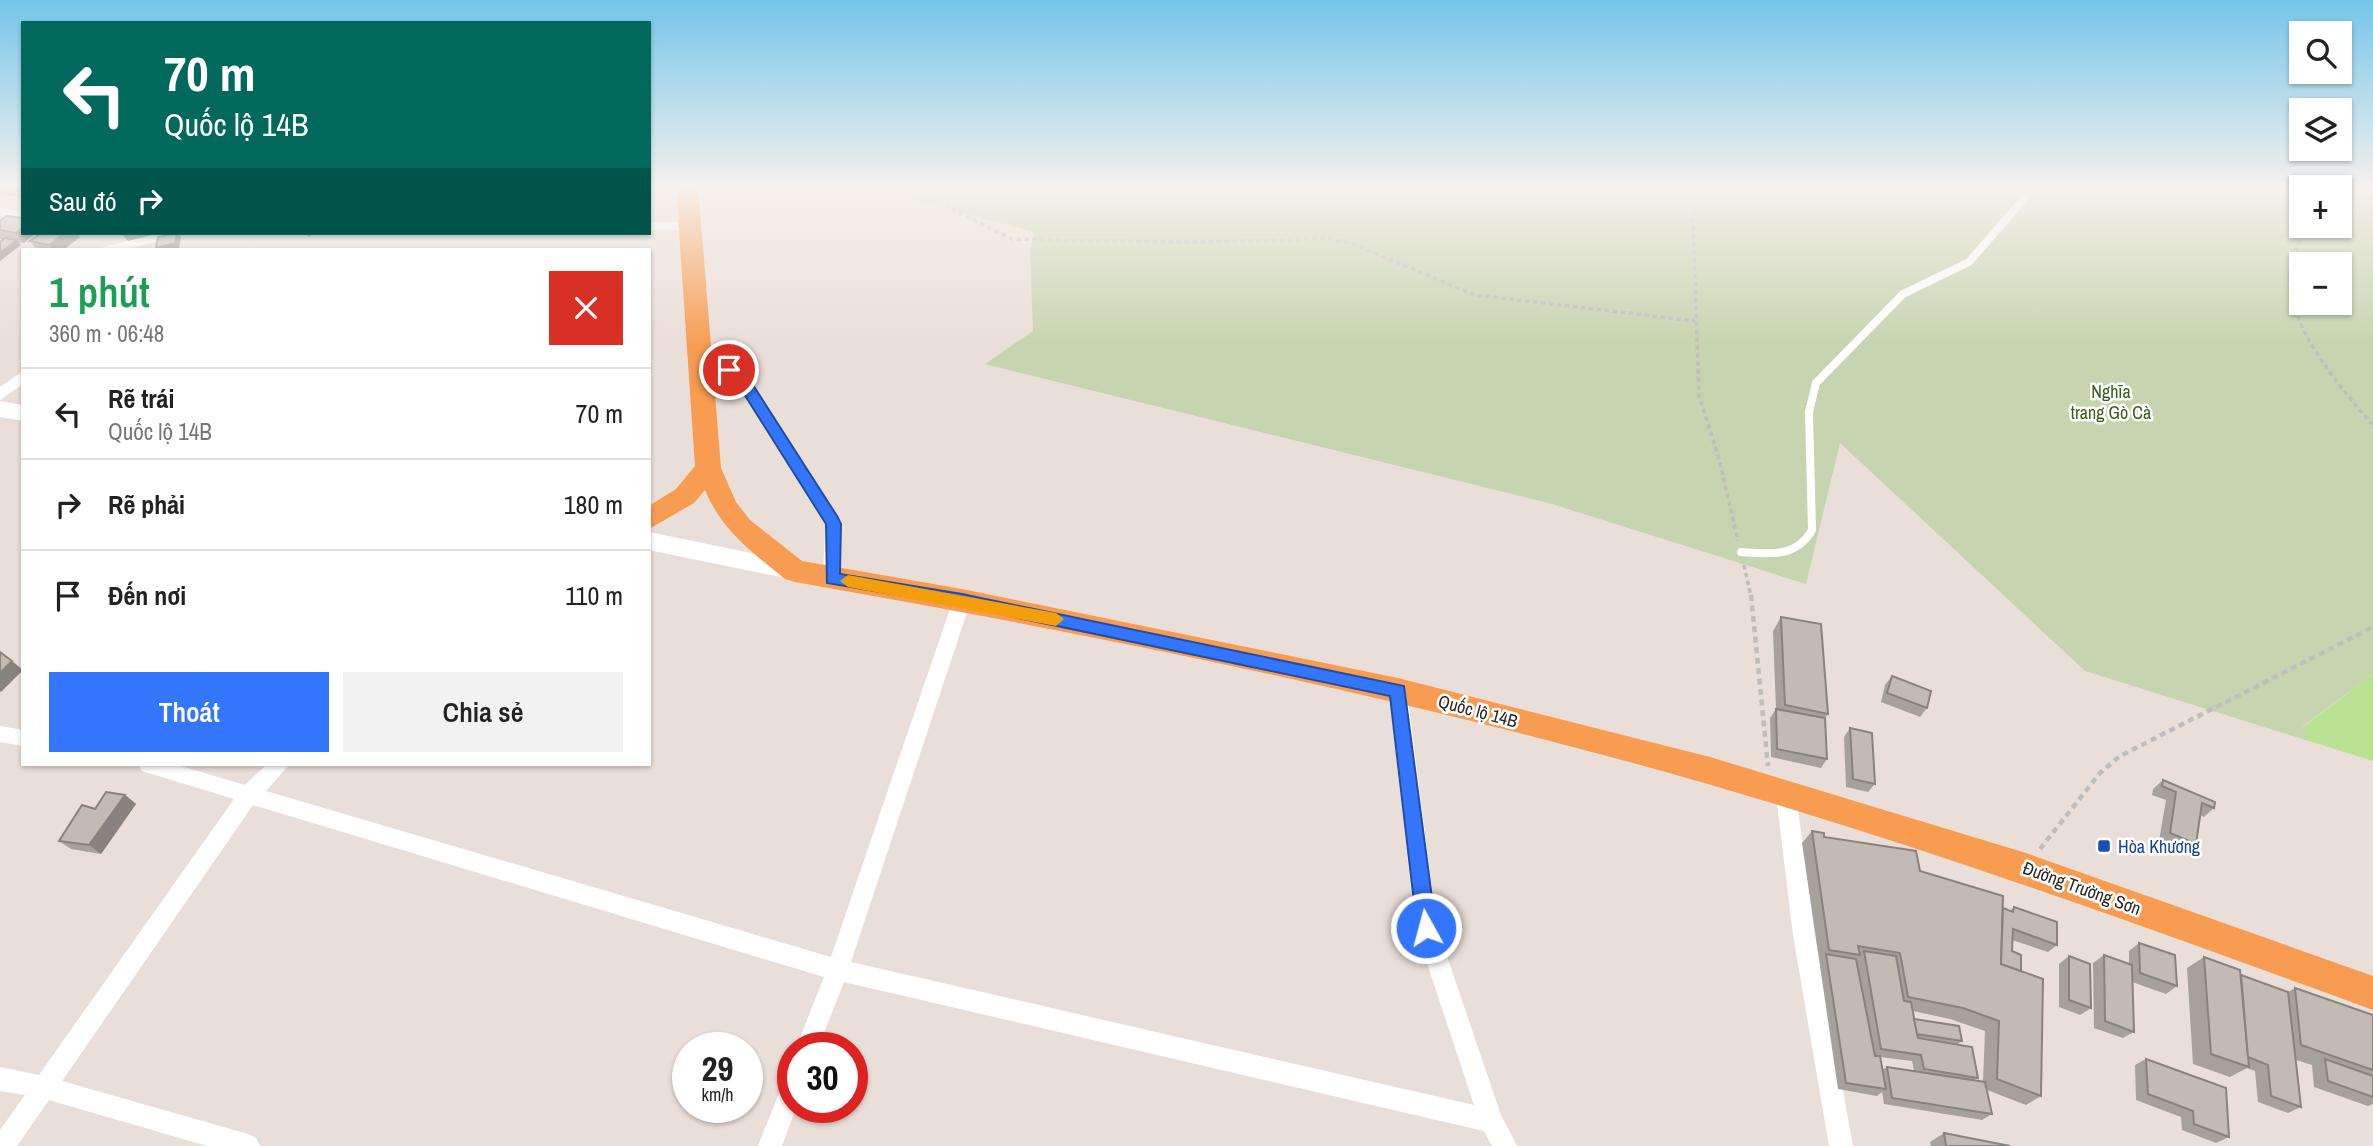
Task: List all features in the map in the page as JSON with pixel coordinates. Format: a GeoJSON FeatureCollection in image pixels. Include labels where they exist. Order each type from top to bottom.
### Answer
{"type":"FeatureCollection","features":[{"type":"Feature","properties":{"kind":"highway","name":"Quốc lộ 14B"},"geometry":{"type":"LineString","coordinates":[[692,239],[699,374],[708,468],[725,507],[740,527],[795,571],[962,600],[1398,691],[1778,792]]}},
{"type":"Feature","properties":{"kind":"highway"},"geometry":{"type":"LineString","coordinates":[[651,518],[685,496],[708,468]]}},
{"type":"Feature","properties":{"kind":"highway","name":"Đường Trường Sơn"},"geometry":{"type":"LineString","coordinates":[[1778,792],[2026,867],[2373,993]]}},
{"type":"Feature","properties":{"kind":"main road"},"geometry":{"type":"LineString","coordinates":[[0,409],[21,413]]}},
{"type":"Feature","properties":{"kind":"main road"},"geometry":{"type":"LineString","coordinates":[[651,541],[795,571]]}},
{"type":"Feature","properties":{"kind":"street"},"geometry":{"type":"LineString","coordinates":[[116,248],[148,239]]}},
{"type":"Feature","properties":{"kind":"street"},"geometry":{"type":"LineString","coordinates":[[699,374],[729,370],[739,374],[834,524],[832,579]]}},
{"type":"Feature","properties":{"kind":"street"},"geometry":{"type":"LineString","coordinates":[[0,395],[21,378]]}},
{"type":"Feature","properties":{"kind":"street"},"geometry":{"type":"LineString","coordinates":[[813,1032],[838,970],[962,600]]}},
{"type":"Feature","properties":{"kind":"street"},"geometry":{"type":"LineString","coordinates":[[1398,691],[1426,928],[1492,1121],[1505,1146]]}},
{"type":"Feature","properties":{"kind":"street"},"geometry":{"type":"LineString","coordinates":[[0,734],[21,738]]}},
{"type":"Feature","properties":{"kind":"street"},"geometry":{"type":"LineString","coordinates":[[152,766],[838,970],[1492,1121]]}},
{"type":"Feature","properties":{"kind":"street"},"geometry":{"type":"LineString","coordinates":[[4,1146],[248,794],[278,766]]}},
{"type":"Feature","properties":{"kind":"street"},"geometry":{"type":"LineString","coordinates":[[1778,792],[1841,1146]]}},
{"type":"Feature","properties":{"kind":"street"},"geometry":{"type":"LineString","coordinates":[[0,1079],[44,1087],[248,1146]]}},
{"type":"Feature","properties":{"kind":"street"},"geometry":{"type":"LineString","coordinates":[[770,1146],[779,1123]]}},
{"type":"Feature","properties":{"kind":"lane"},"geometry":{"type":"LineString","coordinates":[[1741,552],[1797,551],[1806,543],[1812,530],[1809,412],[1816,383],[1903,294],[1969,262],[1989,239]]}},
{"type":"Feature","properties":{"kind":"path"},"geometry":{"type":"LineString","coordinates":[[1040,239],[1187,242],[1308,239]]}},
{"type":"Feature","properties":{"kind":"path"},"geometry":{"type":"LineString","coordinates":[[1333,239],[1353,244],[1475,295],[1696,321]]}},
{"type":"Feature","properties":{"kind":"path"},"geometry":{"type":"LineString","coordinates":[[1694,239],[1699,396],[1719,459],[1753,604],[1778,792]]}},
{"type":"Feature","properties":{"kind":"path"},"geometry":{"type":"LineString","coordinates":[[2302,239],[2291,261],[2289,281],[2294,305],[2332,375],[2373,425]]}},
{"type":"Feature","properties":{"kind":"path"},"geometry":{"type":"LineString","coordinates":[[2026,867],[2099,773],[2120,757],[2373,627]]}},
{"type":"Feature","properties":{"kind":"green space","name":"Nghĩa trang Gò Cà"},"geometry":{"type":"Polygon","coordinates":[[[1033,239],[2373,239],[2373,674],[2303,726],[2309,741],[2085,671],[1840,443],[1806,584],[1552,504],[985,364],[1033,331],[1030,250],[1033,239]]]}},
{"type":"Feature","properties":{"kind":"green space"},"geometry":{"type":"Polygon","coordinates":[[[2373,674],[2373,761],[2309,741],[2303,727],[2373,674]]]}},
{"type":"Feature","properties":{"kind":"building"},"geometry":{"type":"Polygon","coordinates":[[[3,239],[17,240],[0,253],[0,242],[3,239]]]}},
{"type":"Feature","properties":{"kind":"building"},"geometry":{"type":"Polygon","coordinates":[[[32,239],[56,239],[49,245],[30,241],[32,239]]]}},
{"type":"Feature","properties":{"kind":"building"},"geometry":{"type":"Polygon","coordinates":[[[158,239],[176,239],[175,243],[156,248],[158,239]]]}},
{"type":"Feature","properties":{"kind":"building"},"geometry":{"type":"Polygon","coordinates":[[[1781,617],[1821,624],[1828,714],[1785,705],[1781,617]]]}},
{"type":"Feature","properties":{"kind":"building"},"geometry":{"type":"Polygon","coordinates":[[[0,652],[12,661],[0,673],[0,652]]]}},
{"type":"Feature","properties":{"kind":"building"},"geometry":{"type":"Polygon","coordinates":[[[1892,676],[1931,691],[1927,708],[1887,693],[1892,676]]]}},
{"type":"Feature","properties":{"kind":"building"},"geometry":{"type":"Polygon","coordinates":[[[1776,709],[1825,718],[1827,759],[1777,749],[1776,709]]]}},
{"type":"Feature","properties":{"kind":"building"},"geometry":{"type":"Polygon","coordinates":[[[1850,728],[1872,733],[1875,784],[1853,779],[1850,728]]]}},
{"type":"Feature","properties":{"kind":"building"},"geometry":{"type":"Polygon","coordinates":[[[2163,780],[2215,802],[2214,808],[2202,803],[2196,844],[2170,833],[2176,792],[2162,786],[2163,780]]]}},
{"type":"Feature","properties":{"kind":"building"},"geometry":{"type":"Polygon","coordinates":[[[106,792],[125,795],[89,845],[59,841],[82,805],[95,809],[106,792]]]}},
{"type":"Feature","properties":{"kind":"building"},"geometry":{"type":"Polygon","coordinates":[[[1812,831],[1824,833],[1824,837],[1916,851],[1920,871],[2003,896],[2001,964],[2043,979],[2041,1096],[1997,1079],[1999,1021],[1963,1008],[1908,997],[1900,953],[1858,946],[1860,955],[1829,950],[1812,831]]]}},
{"type":"Feature","properties":{"kind":"building"},"geometry":{"type":"Polygon","coordinates":[[[2014,907],[2057,922],[2057,945],[2013,929],[2012,951],[2021,955],[2021,971],[2001,964],[2003,908],[2013,912],[2014,907]]]}},
{"type":"Feature","properties":{"kind":"building"},"geometry":{"type":"Polygon","coordinates":[[[2139,943],[2175,955],[2177,986],[2140,973],[2139,943]]]}},
{"type":"Feature","properties":{"kind":"building"},"geometry":{"type":"Polygon","coordinates":[[[1864,951],[1896,956],[1904,1001],[1911,1002],[1918,1038],[1972,1047],[1978,1078],[1924,1069],[1921,1055],[1881,1049],[1864,951]]]}},
{"type":"Feature","properties":{"kind":"building"},"geometry":{"type":"Polygon","coordinates":[[[1826,954],[1856,959],[1875,1056],[1880,1056],[1886,1089],[1846,1083],[1826,954]]]}},
{"type":"Feature","properties":{"kind":"building"},"geometry":{"type":"Polygon","coordinates":[[[2104,955],[2132,965],[2134,1032],[2105,1021],[2104,955]]]}},
{"type":"Feature","properties":{"kind":"building"},"geometry":{"type":"Polygon","coordinates":[[[2069,956],[2090,964],[2091,1008],[2069,1000],[2069,956]]]}},
{"type":"Feature","properties":{"kind":"building"},"geometry":{"type":"Polygon","coordinates":[[[2204,957],[2240,970],[2249,1067],[2211,1054],[2204,957]]]}},
{"type":"Feature","properties":{"kind":"building"},"geometry":{"type":"Polygon","coordinates":[[[2241,975],[2288,992],[2301,1107],[2271,1096],[2268,1065],[2248,1057],[2241,975]]]}},
{"type":"Feature","properties":{"kind":"building"},"geometry":{"type":"Polygon","coordinates":[[[2295,988],[2373,1015],[2373,1070],[2301,1045],[2295,988]]]}},
{"type":"Feature","properties":{"kind":"building"},"geometry":{"type":"Polygon","coordinates":[[[1914,1019],[1959,1026],[1962,1041],[1917,1034],[1914,1019]]]}},
{"type":"Feature","properties":{"kind":"building"},"geometry":{"type":"Polygon","coordinates":[[[2146,1059],[2226,1088],[2229,1137],[2194,1124],[2193,1111],[2148,1094],[2146,1059]]]}},
{"type":"Feature","properties":{"kind":"building"},"geometry":{"type":"Polygon","coordinates":[[[2325,1059],[2373,1076],[2373,1097],[2328,1081],[2325,1059]]]}},
{"type":"Feature","properties":{"kind":"building"},"geometry":{"type":"Polygon","coordinates":[[[1887,1067],[1985,1082],[1992,1114],[1892,1098],[1887,1067]]]}},
{"type":"Feature","properties":{"kind":"building"},"geometry":{"type":"Polygon","coordinates":[[[1944,1133],[2010,1146],[1946,1146],[1944,1133]]]}},
{"type":"Feature","properties":{"kind":"slow traffic"},"geometry":{"type":"LineString","coordinates":[[848,581],[1056,619]]}},
{"type":"Feature","properties":{"kind":"place","name":"Hòa Khương"},"geometry":{"type":"Point","coordinates":[2104,846]}},
{"type":"Feature","properties":{"kind":"route"},"geometry":{"type":"LineString","coordinates":[[729,370],[739,374],[834,524],[832,579],[962,600],[1398,691],[1426,928]]}}]}
